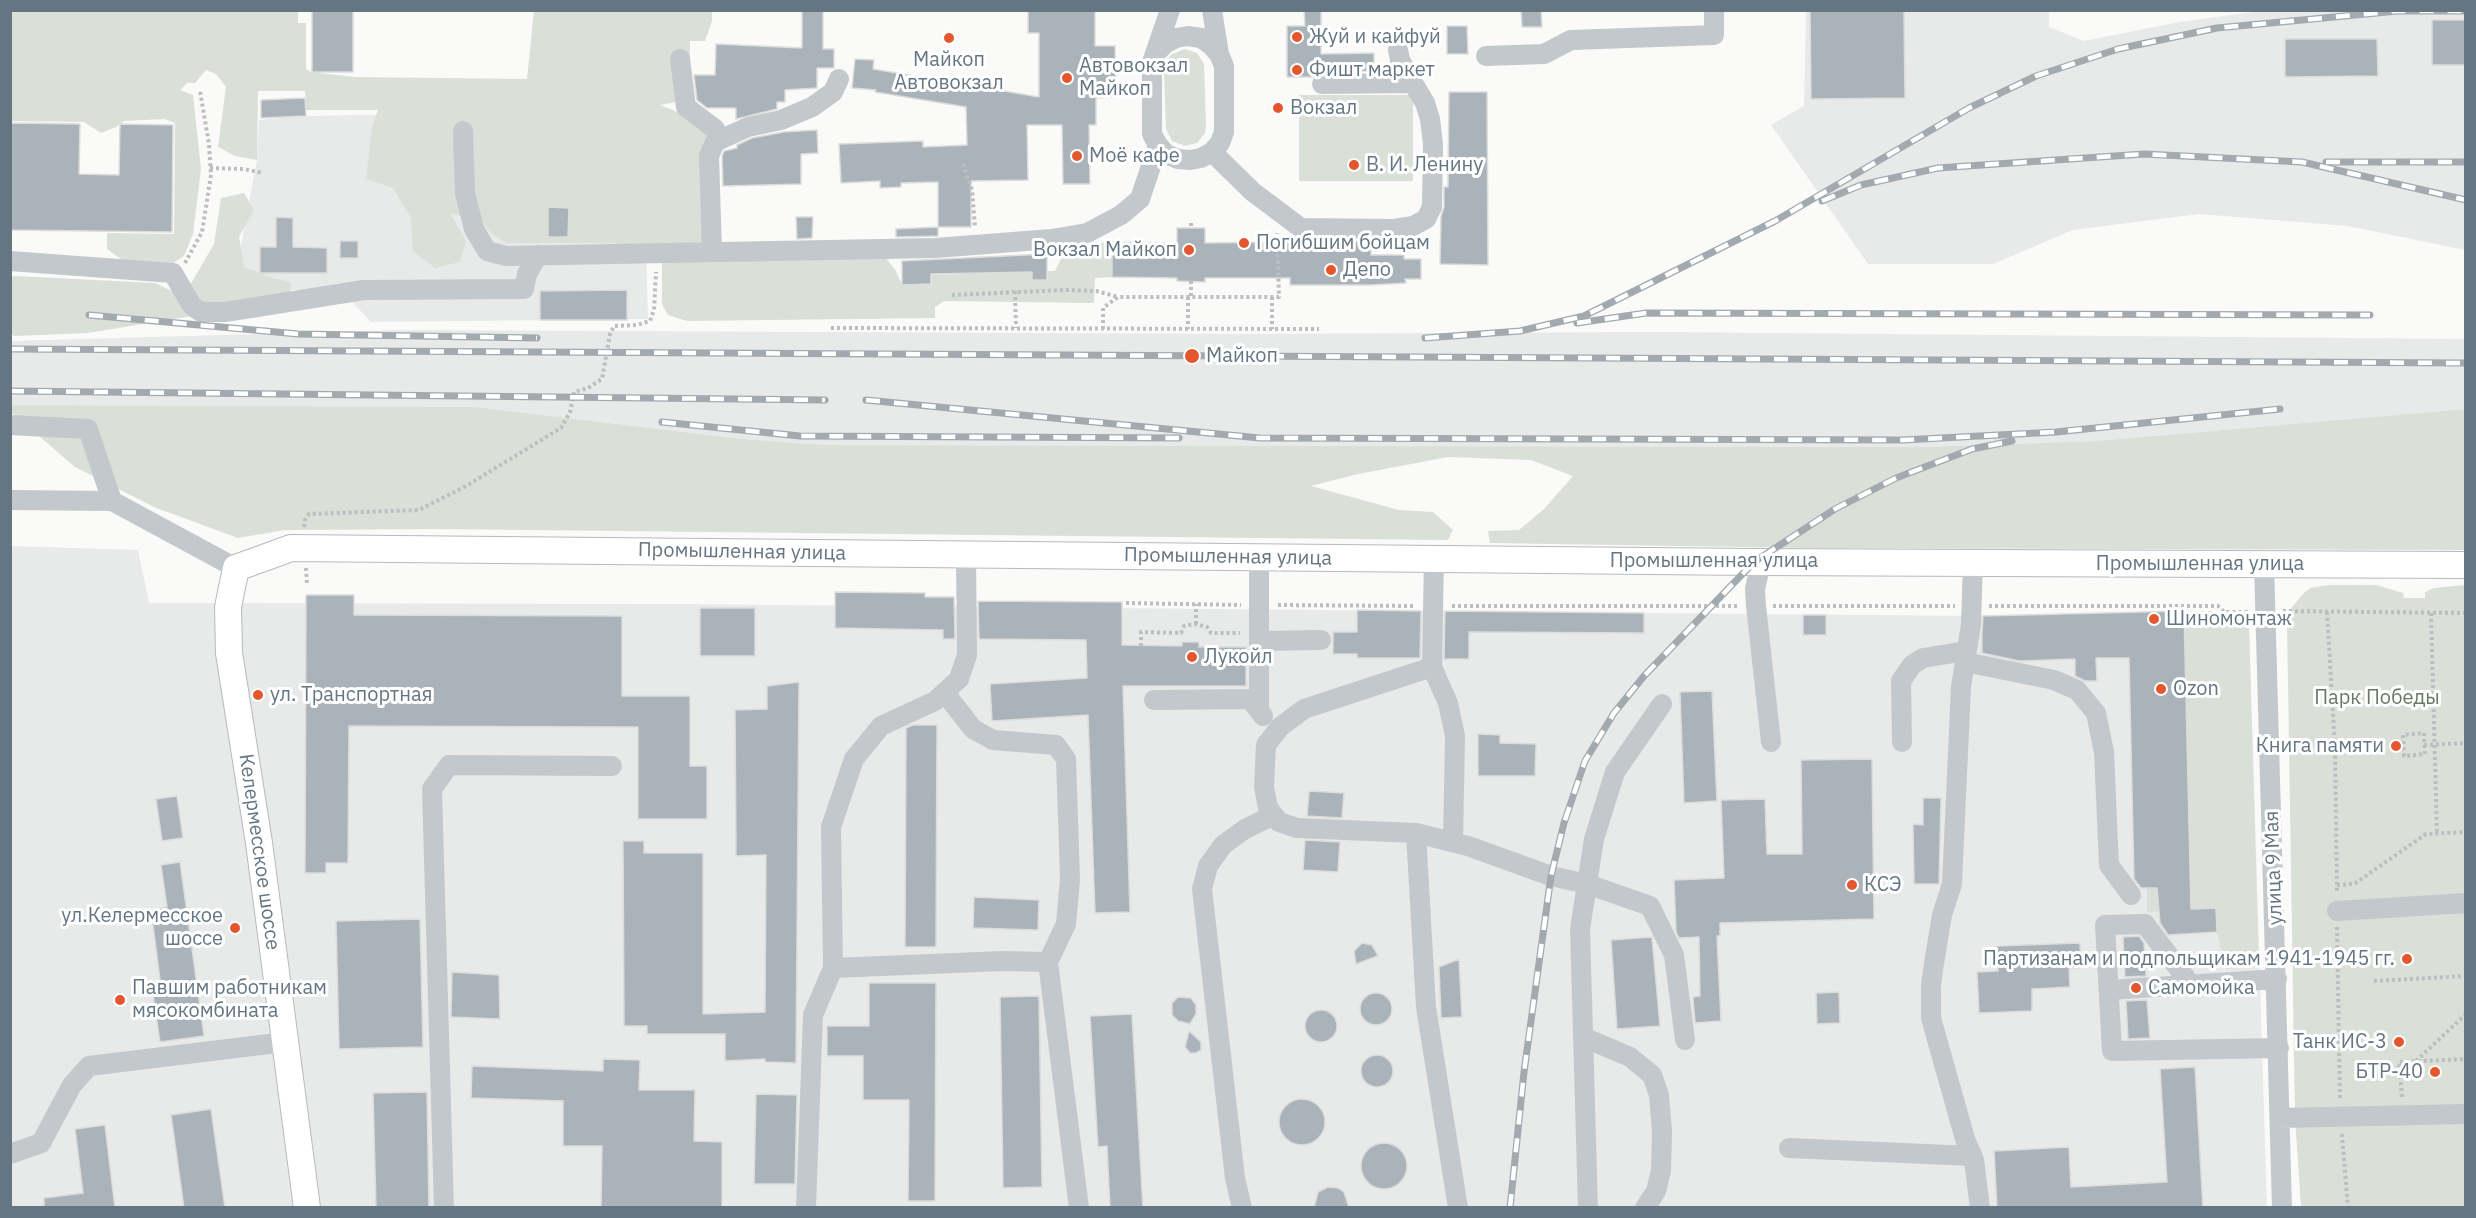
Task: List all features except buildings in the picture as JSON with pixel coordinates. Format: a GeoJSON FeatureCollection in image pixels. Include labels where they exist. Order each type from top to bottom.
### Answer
{"type":"FeatureCollection","features":[{"type":"Feature","properties":{"kind":"main road","name":"Промышленная улица"},"geometry":{"type":"LineString","coordinates":[[237,568],[291,548],[1761,562],[2466,565]]}},
{"type":"Feature","properties":{"kind":"main road","name":"Келермесское шоссе"},"geometry":{"type":"LineString","coordinates":[[237,568],[228,607],[229,653],[259,843],[307,1208]]}},
{"type":"Feature","properties":{"kind":"street"},"geometry":{"type":"LineString","coordinates":[[1170,10],[1150,74],[1151,121],[1152,134],[1158,145],[1166,154],[1178,159],[1202,158],[1220,143],[1224,132],[1224,66],[1219,54],[1212,10]]}},
{"type":"Feature","properties":{"kind":"street"},"geometry":{"type":"LineString","coordinates":[[1486,56],[1544,54],[1571,40],[1714,35],[1714,10]]}},
{"type":"Feature","properties":{"kind":"street"},"geometry":{"type":"LineString","coordinates":[[1154,57],[1166,43],[1188,36],[1200,38],[1219,54]]}},
{"type":"Feature","properties":{"kind":"street"},"geometry":{"type":"LineString","coordinates":[[1212,152],[1253,192],[1301,228],[1394,229],[1413,226],[1426,219],[1432,207],[1433,144],[1430,119],[1425,103],[1400,60],[1398,50]]}},
{"type":"Feature","properties":{"kind":"street"},"geometry":{"type":"LineString","coordinates":[[680,59],[686,107],[715,129],[719,140]]}},
{"type":"Feature","properties":{"kind":"street"},"geometry":{"type":"LineString","coordinates":[[712,252],[709,156],[715,142],[748,127],[781,120],[812,107],[832,92],[839,79]]}},
{"type":"Feature","properties":{"kind":"street"},"geometry":{"type":"LineString","coordinates":[[1323,84],[1413,83]]}},
{"type":"Feature","properties":{"kind":"street"},"geometry":{"type":"LineString","coordinates":[[463,131],[465,193],[474,229],[487,251],[506,256],[935,248],[1052,240],[1087,233],[1121,215],[1140,199],[1158,145]]}},
{"type":"Feature","properties":{"kind":"street"},"geometry":{"type":"LineString","coordinates":[[10,261],[173,273],[192,306],[201,312],[225,312],[364,290],[524,290],[527,274],[538,255]]}},
{"type":"Feature","properties":{"kind":"street"},"geometry":{"type":"LineString","coordinates":[[10,425],[88,429],[112,501]]}},
{"type":"Feature","properties":{"kind":"street"},"geometry":{"type":"LineString","coordinates":[[10,500],[112,501],[237,568]]}},
{"type":"Feature","properties":{"kind":"street"},"geometry":{"type":"LineString","coordinates":[[806,1208],[813,1015],[833,968],[831,827],[854,759],[881,726],[935,701],[959,679],[967,655],[966,554]]}},
{"type":"Feature","properties":{"kind":"street"},"geometry":{"type":"LineString","coordinates":[[1259,557],[1259,711]]}},
{"type":"Feature","properties":{"kind":"street"},"geometry":{"type":"LineString","coordinates":[[1434,558],[1432,668],[1448,703],[1455,736],[1453,842]]}},
{"type":"Feature","properties":{"kind":"street"},"geometry":{"type":"LineString","coordinates":[[1761,562],[1755,589],[1747,606],[1771,742]]}},
{"type":"Feature","properties":{"kind":"street"},"geometry":{"type":"LineString","coordinates":[[1972,562],[1971,606],[1961,687],[1952,884],[1942,915],[1934,963],[1931,1018],[1965,1139],[1972,1156],[1980,1208]]}},
{"type":"Feature","properties":{"kind":"street","name":"улица 9 Мая"},"geometry":{"type":"LineString","coordinates":[[2264,564],[2282,1208]]}},
{"type":"Feature","properties":{"kind":"street"},"geometry":{"type":"LineString","coordinates":[[1259,637],[1321,640]]}},
{"type":"Feature","properties":{"kind":"street"},"geometry":{"type":"LineString","coordinates":[[1902,742],[1901,681],[1912,665],[1923,658],[1965,657],[2054,680],[2077,690],[2096,713],[2103,752],[2109,865],[2131,895]]}},
{"type":"Feature","properties":{"kind":"street"},"geometry":{"type":"LineString","coordinates":[[1432,668],[1304,709],[1276,732],[1266,745],[1264,760],[1268,808],[1279,822],[1297,828],[1416,833],[1453,842],[1551,876],[1587,884],[1650,906],[1674,955],[1685,1041]]}},
{"type":"Feature","properties":{"kind":"street"},"geometry":{"type":"LineString","coordinates":[[945,693],[973,729],[993,740],[1056,745],[1066,759],[1070,879],[1066,924],[1048,962],[1079,1208]]}},
{"type":"Feature","properties":{"kind":"street"},"geometry":{"type":"LineString","coordinates":[[1154,700],[1250,699],[1276,732]]}},
{"type":"Feature","properties":{"kind":"street"},"geometry":{"type":"LineString","coordinates":[[1588,1208],[1581,929],[1587,884],[1594,839],[1615,772],[1662,704]]}},
{"type":"Feature","properties":{"kind":"street"},"geometry":{"type":"LineString","coordinates":[[444,1208],[432,789],[449,765],[612,766]]}},
{"type":"Feature","properties":{"kind":"street"},"geometry":{"type":"LineString","coordinates":[[1242,1208],[1234,1178],[1202,890],[1208,866],[1223,845],[1245,829],[1274,815]]}},
{"type":"Feature","properties":{"kind":"street"},"geometry":{"type":"LineString","coordinates":[[1416,833],[1426,1007],[1458,1208]]}},
{"type":"Feature","properties":{"kind":"street"},"geometry":{"type":"LineString","coordinates":[[2337,911],[2466,903]]}},
{"type":"Feature","properties":{"kind":"street"},"geometry":{"type":"LineString","coordinates":[[2191,985],[2145,924],[2105,925],[2112,1051],[2278,1048]]}},
{"type":"Feature","properties":{"kind":"street"},"geometry":{"type":"LineString","coordinates":[[833,968],[1003,961],[1048,962]]}},
{"type":"Feature","properties":{"kind":"street"},"geometry":{"type":"LineString","coordinates":[[2109,990],[2277,979]]}},
{"type":"Feature","properties":{"kind":"street"},"geometry":{"type":"LineString","coordinates":[[1584,1037],[1630,1057],[1652,1075],[1659,1095],[1662,1131],[1661,1171],[1656,1191],[1645,1208]]}},
{"type":"Feature","properties":{"kind":"street"},"geometry":{"type":"LineString","coordinates":[[10,1154],[41,1143],[72,1085],[89,1066],[285,1042]]}},
{"type":"Feature","properties":{"kind":"street"},"geometry":{"type":"LineString","coordinates":[[2280,1118],[2466,1113]]}},
{"type":"Feature","properties":{"kind":"street"},"geometry":{"type":"LineString","coordinates":[[1789,1148],[1972,1156]]}},
{"type":"Feature","properties":{"kind":"path"},"geometry":{"type":"LineString","coordinates":[[173,273],[184,264],[202,232],[210,168],[209,144],[200,91]]}},
{"type":"Feature","properties":{"kind":"path"},"geometry":{"type":"LineString","coordinates":[[963,164],[972,190],[976,245]]}},
{"type":"Feature","properties":{"kind":"path"},"geometry":{"type":"LineString","coordinates":[[210,168],[243,169],[263,173]]}},
{"type":"Feature","properties":{"kind":"path"},"geometry":{"type":"LineString","coordinates":[[952,295],[1015,291],[1096,291],[1118,297],[1279,297],[1278,233],[1271,226]]}},
{"type":"Feature","properties":{"kind":"path"},"geometry":{"type":"LineString","coordinates":[[308,584],[305,520],[309,514],[419,510],[466,486],[561,428],[570,412],[574,393],[602,379],[610,334],[614,326],[637,325],[650,321],[655,298],[656,253]]}},
{"type":"Feature","properties":{"kind":"path"},"geometry":{"type":"LineString","coordinates":[[1188,329],[1191,281]]}},
{"type":"Feature","properties":{"kind":"path"},"geometry":{"type":"LineString","coordinates":[[1015,291],[1016,328]]}},
{"type":"Feature","properties":{"kind":"path"},"geometry":{"type":"LineString","coordinates":[[1103,328],[1103,308],[1118,297]]}},
{"type":"Feature","properties":{"kind":"path"},"geometry":{"type":"LineString","coordinates":[[1272,297],[1272,329]]}},
{"type":"Feature","properties":{"kind":"path"},"geometry":{"type":"LineString","coordinates":[[831,328],[1319,329]]}},
{"type":"Feature","properties":{"kind":"path"},"geometry":{"type":"LineString","coordinates":[[1196,604],[1196,624]]}},
{"type":"Feature","properties":{"kind":"path"},"geometry":{"type":"LineString","coordinates":[[1747,606],[2217,606],[2224,612],[2466,613]]}},
{"type":"Feature","properties":{"kind":"path"},"geometry":{"type":"LineString","coordinates":[[2327,612],[2335,746],[2340,1117],[2348,1208]]}},
{"type":"Feature","properties":{"kind":"path"},"geometry":{"type":"LineString","coordinates":[[2431,613],[2437,834]]}},
{"type":"Feature","properties":{"kind":"path"},"geometry":{"type":"LineString","coordinates":[[1140,646],[1141,632],[1181,633],[1185,626],[1196,624],[1207,627],[1211,633],[1259,637]]}},
{"type":"Feature","properties":{"kind":"path"},"geometry":{"type":"LineString","coordinates":[[2424,733],[2424,745],[2425,754],[2404,756],[2403,735],[2424,733]]}},
{"type":"Feature","properties":{"kind":"path"},"geometry":{"type":"LineString","coordinates":[[2424,745],[2466,743]]}},
{"type":"Feature","properties":{"kind":"path"},"geometry":{"type":"LineString","coordinates":[[2337,885],[2354,884],[2426,834],[2466,832]]}},
{"type":"Feature","properties":{"kind":"path"},"geometry":{"type":"LineString","coordinates":[[2374,981],[2466,976]]}},
{"type":"Feature","properties":{"kind":"path"},"geometry":{"type":"LineString","coordinates":[[2415,1061],[2466,1014]]}},
{"type":"Feature","properties":{"kind":"path"},"geometry":{"type":"LineString","coordinates":[[2403,1115],[2399,1062],[2466,1059]]}},
{"type":"Feature","properties":{"kind":"shaded area"},"geometry":{"type":"Polygon","coordinates":[[[1806,11],[2049,11],[2049,27],[2084,41],[2179,22],[2261,11],[2465,11],[2465,250],[2348,226],[2199,214],[2073,230],[1993,264],[1868,264],[1771,125],[1804,106],[1806,11]]]}},
{"type":"Feature","properties":{"kind":"shaded area"},"geometry":{"type":"Polygon","coordinates":[[[604,111],[646,245],[648,319],[371,322],[341,290],[256,290],[237,267],[257,160],[259,120],[306,116],[604,111]]]}},
{"type":"Feature","properties":{"kind":"shaded area"},"geometry":{"type":"Polygon","coordinates":[[[399,330],[1240,334],[1659,332],[2465,339],[2466,409],[2096,441],[1923,447],[824,445],[742,439],[476,407],[11,405],[10,341],[399,330]]]}},
{"type":"Feature","properties":{"kind":"shaded area"},"geometry":{"type":"Polygon","coordinates":[[[11,546],[138,550],[149,603],[668,604],[1981,616],[2215,611],[2226,621],[2249,626],[2267,1207],[11,1208],[11,546]]]}},
{"type":"Feature","properties":{"kind":"green space"},"geometry":{"type":"Polygon","coordinates":[[[635,10],[636,12],[712,11],[712,21],[705,41],[690,41],[690,60],[686,60],[687,100],[660,105],[685,115],[710,130],[705,175],[700,191],[708,208],[707,231],[701,246],[654,248],[612,243],[506,243],[490,232],[481,221],[450,213],[466,241],[460,262],[435,268],[413,251],[411,218],[393,188],[366,179],[372,127],[378,110],[306,110],[305,91],[258,91],[257,160],[235,156],[218,147],[226,87],[216,74],[206,70],[195,83],[187,83],[180,90],[193,95],[201,169],[193,234],[184,256],[167,267],[128,264],[107,249],[107,233],[174,234],[175,123],[164,119],[124,121],[101,133],[84,122],[11,121],[11,11],[298,11],[298,23],[306,23],[306,69],[311,72],[355,77],[527,79],[534,11],[635,10]]]}},
{"type":"Feature","properties":{"kind":"green space"},"geometry":{"type":"Polygon","coordinates":[[[1185,49],[1197,53],[1204,64],[1206,126],[1205,133],[1197,143],[1185,146],[1172,141],[1166,129],[1164,72],[1167,59],[1172,54],[1185,49]]]}},
{"type":"Feature","properties":{"kind":"green space"},"geometry":{"type":"Polygon","coordinates":[[[1299,95],[1413,95],[1413,181],[1299,181],[1299,95]]]}},
{"type":"Feature","properties":{"kind":"green space"},"geometry":{"type":"Polygon","coordinates":[[[244,193],[254,210],[239,237],[244,267],[291,282],[290,298],[204,310],[189,287],[214,244],[221,198],[244,193]]]}},
{"type":"Feature","properties":{"kind":"green space"},"geometry":{"type":"Polygon","coordinates":[[[1112,242],[1112,277],[1095,278],[1094,303],[944,301],[935,307],[935,318],[687,321],[668,315],[662,304],[662,257],[882,253],[896,271],[902,285],[932,285],[932,275],[1031,272],[1032,280],[1048,280],[1048,271],[1055,271],[1068,245],[1112,242]]]}},
{"type":"Feature","properties":{"kind":"green space"},"geometry":{"type":"Polygon","coordinates":[[[11,277],[155,283],[176,293],[192,316],[88,333],[14,336],[11,334],[11,277]]]}},
{"type":"Feature","properties":{"kind":"green space"},"geometry":{"type":"Polygon","coordinates":[[[11,405],[476,407],[742,439],[824,445],[1923,447],[2096,441],[2465,409],[2465,550],[1808,548],[1490,543],[1488,531],[1519,530],[1544,509],[1573,476],[1531,460],[1448,457],[1358,474],[1311,486],[1399,510],[1433,512],[1453,530],[1448,540],[435,529],[285,530],[238,538],[154,507],[75,467],[11,412],[11,405]]]}},
{"type":"Feature","properties":{"kind":"green space","name":"Парк Победы"},"geometry":{"type":"Polygon","coordinates":[[[2328,585],[2376,585],[2403,593],[2404,598],[2425,598],[2425,592],[2434,588],[2465,585],[2465,1207],[2301,1207],[2295,1117],[2287,621],[2292,607],[2305,592],[2310,588],[2328,585]]]}},
{"type":"Feature","properties":{"kind":"green space"},"geometry":{"type":"Polygon","coordinates":[[[2184,611],[2215,611],[2226,621],[2249,626],[2259,966],[2226,969],[2217,932],[2216,908],[2147,912],[2147,888],[2191,886],[2184,611]]]}},
{"type":"Feature","properties":{"kind":"railway"},"geometry":{"type":"LineString","coordinates":[[1425,338],[1520,331],[1584,316],[1775,221],[1969,108],[2036,76],[2118,49],[2217,28],[2398,11],[2466,11]]}},
{"type":"Feature","properties":{"kind":"railway"},"geometry":{"type":"LineString","coordinates":[[1822,201],[1861,185],[1938,168],[2144,154],[2302,162],[2466,200]]}},
{"type":"Feature","properties":{"kind":"railway"},"geometry":{"type":"LineString","coordinates":[[2326,162],[2466,162]]}},
{"type":"Feature","properties":{"kind":"railway"},"geometry":{"type":"LineString","coordinates":[[1577,323],[1646,313],[2370,315]]}},
{"type":"Feature","properties":{"kind":"railway"},"geometry":{"type":"LineString","coordinates":[[89,315],[298,334],[537,338]]}},
{"type":"Feature","properties":{"kind":"railway"},"geometry":{"type":"LineString","coordinates":[[10,349],[2466,363]]}},
{"type":"Feature","properties":{"kind":"railway"},"geometry":{"type":"LineString","coordinates":[[10,391],[825,400]]}},
{"type":"Feature","properties":{"kind":"railway"},"geometry":{"type":"LineString","coordinates":[[866,400],[1260,438],[1903,440],[2056,432],[2280,409]]}},
{"type":"Feature","properties":{"kind":"railway"},"geometry":{"type":"LineString","coordinates":[[662,422],[800,436],[1179,438]]}},
{"type":"Feature","properties":{"kind":"railway"},"geometry":{"type":"LineString","coordinates":[[1510,1208],[1524,1072],[1551,876],[1564,823],[1585,761],[1614,713],[1644,676],[1754,562],[1835,509],[1896,478],[1972,449],[2012,441]]}},
{"type":"Feature","properties":{"kind":"place","name":"Жуй и кайфуй"},"geometry":{"type":"Point","coordinates":[1297,37]}},
{"type":"Feature","properties":{"kind":"place","name":"Майкоп Автовокзал"},"geometry":{"type":"Point","coordinates":[949,38]}},
{"type":"Feature","properties":{"kind":"place","name":"Фишт маркет"},"geometry":{"type":"Point","coordinates":[1297,70]}},
{"type":"Feature","properties":{"kind":"place","name":"Автовокзал Майкоп"},"geometry":{"type":"Point","coordinates":[1067,78]}},
{"type":"Feature","properties":{"kind":"place","name":"Вокзал"},"geometry":{"type":"Point","coordinates":[1278,108]}},
{"type":"Feature","properties":{"kind":"place","name":"Моё кафе"},"geometry":{"type":"Point","coordinates":[1077,156]}},
{"type":"Feature","properties":{"kind":"place","name":"В. И. Ленину"},"geometry":{"type":"Point","coordinates":[1354,165]}},
{"type":"Feature","properties":{"kind":"place","name":"Погибшим бойцам"},"geometry":{"type":"Point","coordinates":[1244,243]}},
{"type":"Feature","properties":{"kind":"place","name":"Вокзал Майкоп"},"geometry":{"type":"Point","coordinates":[1189,250]}},
{"type":"Feature","properties":{"kind":"place","name":"Депо"},"geometry":{"type":"Point","coordinates":[1331,270]}},
{"type":"Feature","properties":{"kind":"place","name":"Майкоп"},"geometry":{"type":"Point","coordinates":[1192,356]}},
{"type":"Feature","properties":{"kind":"place","name":"Шиномонтаж"},"geometry":{"type":"Point","coordinates":[2154,619]}},
{"type":"Feature","properties":{"kind":"place","name":"Лукойл"},"geometry":{"type":"Point","coordinates":[1192,657]}},
{"type":"Feature","properties":{"kind":"place","name":"Ozon"},"geometry":{"type":"Point","coordinates":[2161,689]}},
{"type":"Feature","properties":{"kind":"place","name":"ул. Транспортная"},"geometry":{"type":"Point","coordinates":[258,695]}},
{"type":"Feature","properties":{"kind":"place","name":"Книга памяти"},"geometry":{"type":"Point","coordinates":[2396,746]}},
{"type":"Feature","properties":{"kind":"place","name":"КСЭ"},"geometry":{"type":"Point","coordinates":[1852,885]}},
{"type":"Feature","properties":{"kind":"place","name":"ул.Келермесское шоссе"},"geometry":{"type":"Point","coordinates":[235,928]}},
{"type":"Feature","properties":{"kind":"place","name":"Партизанам и подпольщикам 1941-1945 гг."},"geometry":{"type":"Point","coordinates":[2407,959]}},
{"type":"Feature","properties":{"kind":"place","name":"Самомойка"},"geometry":{"type":"Point","coordinates":[2136,988]}},
{"type":"Feature","properties":{"kind":"place","name":"Павшим работникам мясокомбината"},"geometry":{"type":"Point","coordinates":[120,1000]}},
{"type":"Feature","properties":{"kind":"place","name":"Танк ИС-3"},"geometry":{"type":"Point","coordinates":[2399,1042]}},
{"type":"Feature","properties":{"kind":"place","name":"БТР-40"},"geometry":{"type":"Point","coordinates":[2435,1072]}}]}
